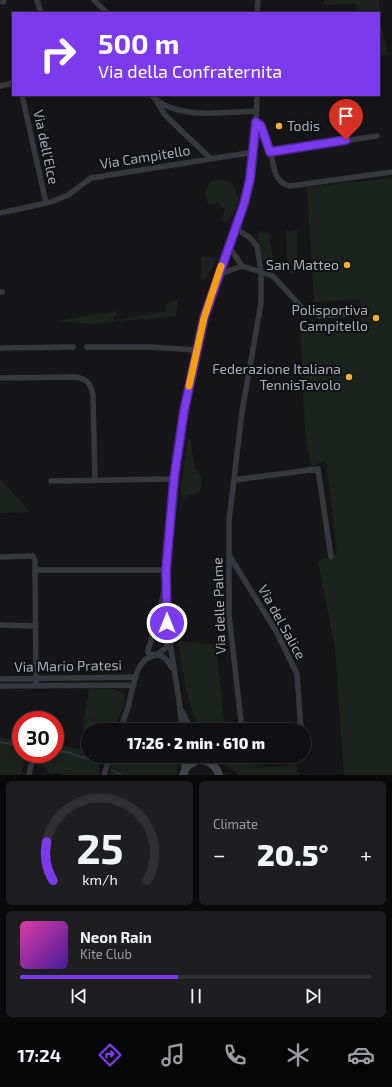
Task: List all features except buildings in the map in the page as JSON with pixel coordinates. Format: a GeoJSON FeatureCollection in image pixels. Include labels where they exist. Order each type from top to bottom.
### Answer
{"type":"FeatureCollection","features":[{"type":"Feature","properties":{"kind":"street"},"geometry":{"type":"LineString","coordinates":[[37,0],[41,12]]}},
{"type":"Feature","properties":{"kind":"street"},"geometry":{"type":"LineString","coordinates":[[94,0],[106,12]]}},
{"type":"Feature","properties":{"kind":"street"},"geometry":{"type":"LineString","coordinates":[[257,12],[258,0]]}},
{"type":"Feature","properties":{"kind":"street"},"geometry":{"type":"LineString","coordinates":[[0,86],[12,83]]}},
{"type":"Feature","properties":{"kind":"street","name":"Via dell'Elce"},"geometry":{"type":"LineString","coordinates":[[22,96],[46,203]]}},
{"type":"Feature","properties":{"kind":"street"},"geometry":{"type":"LineString","coordinates":[[152,96],[165,115],[210,158]]}},
{"type":"Feature","properties":{"kind":"street"},"geometry":{"type":"LineString","coordinates":[[181,723],[169,639],[166,583],[174,479],[184,411],[204,318],[250,179],[254,152],[257,96]]}},
{"type":"Feature","properties":{"kind":"street"},"geometry":{"type":"LineString","coordinates":[[156,100],[186,113],[256,111]]}},
{"type":"Feature","properties":{"kind":"street"},"geometry":{"type":"LineString","coordinates":[[256,122],[261,126],[270,152],[276,177],[280,182],[290,186],[392,172]]}},
{"type":"Feature","properties":{"kind":"street"},"geometry":{"type":"LineString","coordinates":[[270,152],[377,136]]}},
{"type":"Feature","properties":{"kind":"street","name":"Via Campitello"},"geometry":{"type":"LineString","coordinates":[[0,213],[46,203],[68,195],[91,178],[254,152]]}},
{"type":"Feature","properties":{"kind":"street","name":"Via delle Palme"},"geometry":{"type":"LineString","coordinates":[[235,228],[249,237],[257,246],[261,272],[261,303],[242,412],[229,520],[229,615],[241,723]]}},
{"type":"Feature","properties":{"kind":"street"},"geometry":{"type":"LineString","coordinates":[[228,245],[242,266]]}},
{"type":"Feature","properties":{"kind":"street"},"geometry":{"type":"LineString","coordinates":[[218,275],[242,266],[273,276],[305,311],[319,316],[361,313]]}},
{"type":"Feature","properties":{"kind":"street"},"geometry":{"type":"LineString","coordinates":[[87,348],[150,346],[196,350]]}},
{"type":"Feature","properties":{"kind":"street"},"geometry":{"type":"LineString","coordinates":[[0,348],[73,347]]}},
{"type":"Feature","properties":{"kind":"street"},"geometry":{"type":"LineString","coordinates":[[0,378],[76,377],[84,378],[90,383],[93,395],[95,480]]}},
{"type":"Feature","properties":{"kind":"street"},"geometry":{"type":"LineString","coordinates":[[234,480],[318,469],[331,557]]}},
{"type":"Feature","properties":{"kind":"street"},"geometry":{"type":"LineString","coordinates":[[51,481],[174,479]]}},
{"type":"Feature","properties":{"kind":"street","name":"Via del Salice"},"geometry":{"type":"LineString","coordinates":[[229,555],[276,631],[297,674],[300,723]]}},
{"type":"Feature","properties":{"kind":"street"},"geometry":{"type":"LineString","coordinates":[[0,557],[33,556],[35,561],[34,626],[37,678],[36,685]]}},
{"type":"Feature","properties":{"kind":"street"},"geometry":{"type":"LineString","coordinates":[[35,570],[166,570]]}},
{"type":"Feature","properties":{"kind":"street"},"geometry":{"type":"LineString","coordinates":[[166,583],[148,647],[150,654],[165,658],[174,672]]}},
{"type":"Feature","properties":{"kind":"street"},"geometry":{"type":"LineString","coordinates":[[0,625],[34,626]]}},
{"type":"Feature","properties":{"kind":"street"},"geometry":{"type":"LineString","coordinates":[[122,723],[136,677],[143,661],[166,648],[169,639]]}},
{"type":"Feature","properties":{"kind":"street","name":"Via Mario Pratesi"},"geometry":{"type":"LineString","coordinates":[[0,679],[136,677]]}},
{"type":"Feature","properties":{"kind":"street","name":"Via Mario Pratesi"},"geometry":{"type":"LineString","coordinates":[[0,686],[134,685]]}},
{"type":"Feature","properties":{"kind":"street"},"geometry":{"type":"LineString","coordinates":[[180,707],[188,723]]}},
{"type":"Feature","properties":{"kind":"street"},"geometry":{"type":"LineString","coordinates":[[104,775],[108,763]]}},
{"type":"Feature","properties":{"kind":"street"},"geometry":{"type":"LineString","coordinates":[[183,763],[184,774]]}},
{"type":"Feature","properties":{"kind":"street"},"geometry":{"type":"LineString","coordinates":[[184,774],[191,763]]}},
{"type":"Feature","properties":{"kind":"street"},"geometry":{"type":"LineString","coordinates":[[211,763],[218,772],[226,775]]}},
{"type":"Feature","properties":{"kind":"street"},"geometry":{"type":"LineString","coordinates":[[30,775],[31,765]]}},
{"type":"Feature","properties":{"kind":"shaded area"},"geometry":{"type":"Polygon","coordinates":[[[324,0],[379,0],[380,12],[357,12],[356,3],[323,5],[324,0]]]}},
{"type":"Feature","properties":{"kind":"shaded area"},"geometry":{"type":"Polygon","coordinates":[[[380,12],[381,24],[388,55],[380,56],[380,12]]]}},
{"type":"Feature","properties":{"kind":"shaded area"},"geometry":{"type":"Polygon","coordinates":[[[392,178],[392,775],[344,775],[335,648],[318,561],[322,560],[322,558],[335,557],[337,549],[326,460],[311,467],[305,431],[300,326],[361,324],[360,299],[314,302],[307,187],[392,178]]]}},
{"type":"Feature","properties":{"kind":"shaded area"},"geometry":{"type":"Polygon","coordinates":[[[225,179],[234,186],[239,201],[233,214],[224,223],[222,220],[225,209],[217,203],[208,205],[205,191],[210,182],[225,179]]]}},
{"type":"Feature","properties":{"kind":"shaded area"},"geometry":{"type":"Polygon","coordinates":[[[260,230],[262,233],[269,234],[274,266],[271,270],[267,267],[261,254],[257,235],[260,230]]]}},
{"type":"Feature","properties":{"kind":"shaded area"},"geometry":{"type":"Polygon","coordinates":[[[297,230],[297,272],[292,275],[287,270],[286,231],[297,230]]]}},
{"type":"Feature","properties":{"kind":"shaded area"},"geometry":{"type":"Polygon","coordinates":[[[202,256],[217,258],[204,281],[201,278],[202,256]]]}},
{"type":"Feature","properties":{"kind":"shaded area"},"geometry":{"type":"Polygon","coordinates":[[[178,298],[176,316],[90,324],[55,321],[117,311],[114,320],[166,311],[166,305],[178,298]]]}},
{"type":"Feature","properties":{"kind":"shaded area"},"geometry":{"type":"Polygon","coordinates":[[[188,438],[191,442],[195,469],[201,475],[202,486],[198,493],[185,497],[180,495],[188,438]]]}},
{"type":"Feature","properties":{"kind":"shaded area"},"geometry":{"type":"Polygon","coordinates":[[[0,479],[30,512],[0,513],[0,479]]]}},
{"type":"Feature","properties":{"kind":"shaded area"},"geometry":{"type":"Polygon","coordinates":[[[178,641],[216,645],[224,723],[198,723],[188,698],[178,641]]]}},
{"type":"Feature","properties":{"kind":"shaded area"},"geometry":{"type":"Polygon","coordinates":[[[89,688],[113,689],[125,694],[123,707],[116,723],[84,723],[89,688]]]}},
{"type":"Feature","properties":{"kind":"shaded area"},"geometry":{"type":"Polygon","coordinates":[[[0,738],[12,739],[12,763],[24,763],[21,775],[0,775],[0,738]]]}},
{"type":"Feature","properties":{"kind":"shaded area"},"geometry":{"type":"Polygon","coordinates":[[[81,742],[81,763],[99,763],[99,775],[66,775],[58,772],[51,774],[38,763],[64,763],[64,746],[80,749],[81,742]]]}},
{"type":"Feature","properties":{"kind":"shaded area"},"geometry":{"type":"Polygon","coordinates":[[[111,763],[177,763],[177,775],[109,775],[111,763]]]}},
{"type":"Feature","properties":{"kind":"shaded area"},"geometry":{"type":"Polygon","coordinates":[[[221,763],[245,763],[269,767],[296,765],[300,775],[239,775],[221,763]]]}},
{"type":"Feature","properties":{"kind":"waterway"},"geometry":{"type":"LineString","coordinates":[[0,742],[12,744]]}},
{"type":"Feature","properties":{"kind":"waterway"},"geometry":{"type":"LineString","coordinates":[[64,752],[81,757]]}},
{"type":"Feature","properties":{"kind":"waterway"},"geometry":{"type":"LineString","coordinates":[[113,770],[121,775]]}},
{"type":"Feature","properties":{"kind":"slow traffic"},"geometry":{"type":"LineString","coordinates":[[189,386],[204,318],[221,266]]}},
{"type":"Feature","properties":{"kind":"place","name":"Todis"},"geometry":{"type":"Point","coordinates":[279,126]}},
{"type":"Feature","properties":{"kind":"place","name":"San Matteo"},"geometry":{"type":"Point","coordinates":[347,265]}},
{"type":"Feature","properties":{"kind":"place","name":"Polisportiva Campitello"},"geometry":{"type":"Point","coordinates":[376,318]}},
{"type":"Feature","properties":{"kind":"place","name":"Federazione Italiana TennisTavolo"},"geometry":{"type":"Point","coordinates":[349,377]}},
{"type":"Feature","properties":{"kind":"route"},"geometry":{"type":"LineString","coordinates":[[167,623],[166,570],[174,479],[184,411],[204,318],[228,245],[244,204],[250,179],[256,122],[261,126],[266,136],[270,152],[346,140]]}}]}
